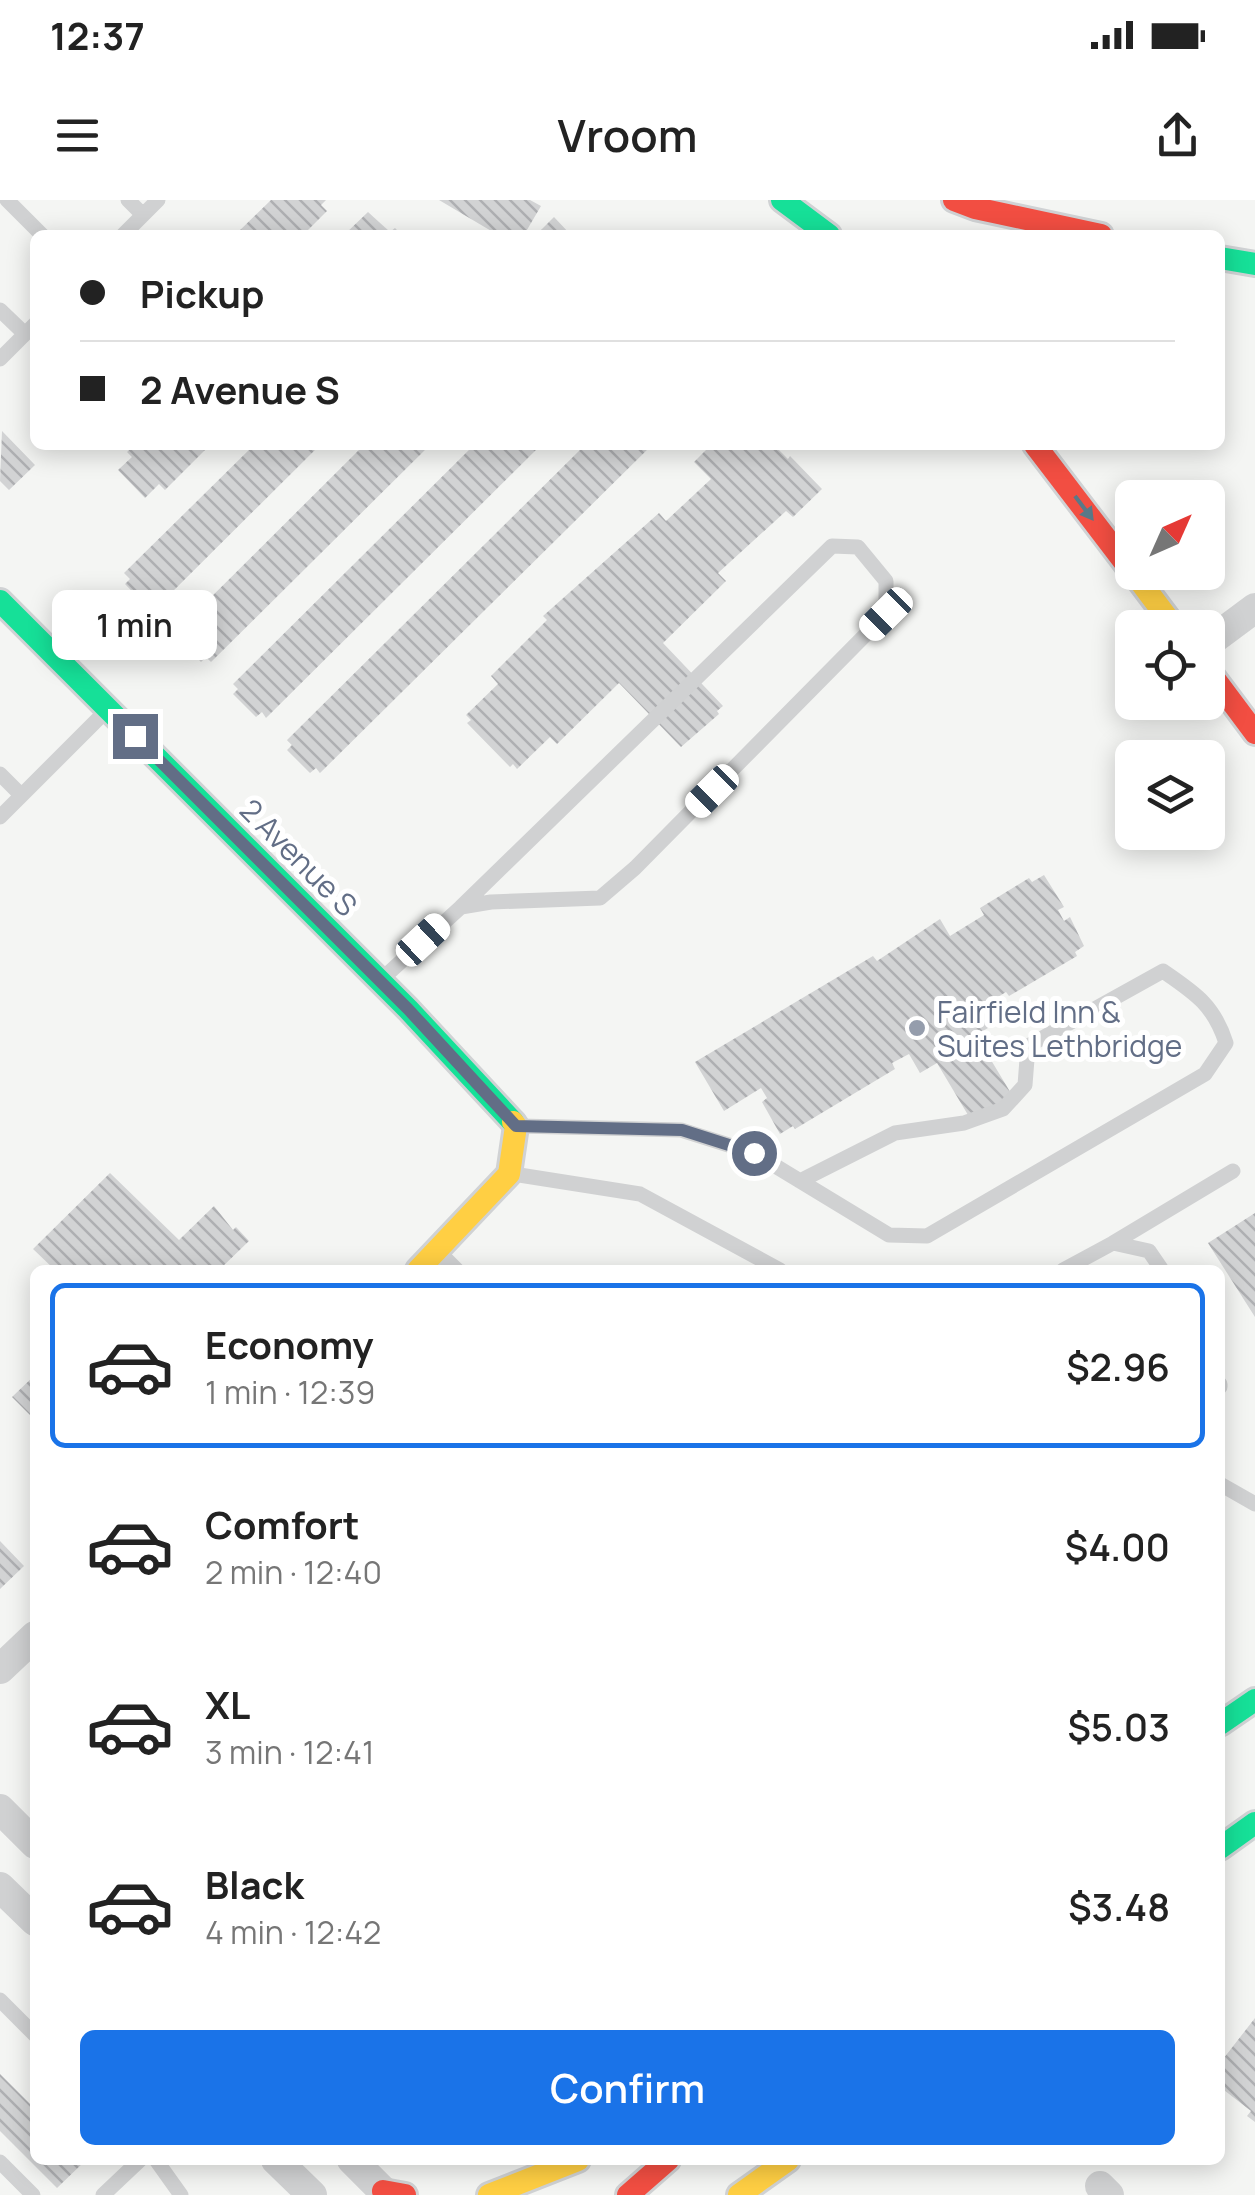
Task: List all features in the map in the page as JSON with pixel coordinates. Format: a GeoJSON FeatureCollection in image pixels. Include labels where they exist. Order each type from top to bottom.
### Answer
{"type":"FeatureCollection","features":[{"type":"Feature","properties":{"kind":"main road"},"geometry":{"type":"LineString","coordinates":[[782,200],[821,230]]}},
{"type":"Feature","properties":{"kind":"main road"},"geometry":{"type":"LineString","coordinates":[[954,200],[1078,230]]}},
{"type":"Feature","properties":{"kind":"main road"},"geometry":{"type":"LineString","coordinates":[[1225,259],[1255,264]]}},
{"type":"Feature","properties":{"kind":"main road"},"geometry":{"type":"LineString","coordinates":[[1039,450],[1115,549]]}},
{"type":"Feature","properties":{"kind":"main road","name":"2 Avenue S"},"geometry":{"type":"LineString","coordinates":[[0,601],[380,981],[516,1126]]}},
{"type":"Feature","properties":{"kind":"main road"},"geometry":{"type":"LineString","coordinates":[[1225,693],[1255,734]]}},
{"type":"Feature","properties":{"kind":"main road"},"geometry":{"type":"LineString","coordinates":[[423,1265],[509,1174],[516,1126]]}},
{"type":"Feature","properties":{"kind":"main road"},"geometry":{"type":"LineString","coordinates":[[1225,1721],[1255,1700]]}},
{"type":"Feature","properties":{"kind":"main road"},"geometry":{"type":"LineString","coordinates":[[1225,1844],[1255,1823]]}},
{"type":"Feature","properties":{"kind":"main road"},"geometry":{"type":"LineString","coordinates":[[628,2195],[662,2165]]}},
{"type":"Feature","properties":{"kind":"main road"},"geometry":{"type":"LineString","coordinates":[[740,2195],[781,2165]]}},
{"type":"Feature","properties":{"kind":"main road"},"geometry":{"type":"LineString","coordinates":[[488,2195],[577,2172]]}},
{"type":"Feature","properties":{"kind":"street"},"geometry":{"type":"LineString","coordinates":[[1225,631],[1255,608]]}},
{"type":"Feature","properties":{"kind":"street"},"geometry":{"type":"LineString","coordinates":[[0,1670],[30,1641]]}},
{"type":"Feature","properties":{"kind":"street"},"geometry":{"type":"LineString","coordinates":[[0,1810],[30,1839]]}},
{"type":"Feature","properties":{"kind":"street"},"geometry":{"type":"LineString","coordinates":[[0,1887],[30,1917]]}},
{"type":"Feature","properties":{"kind":"street"},"geometry":{"type":"LineString","coordinates":[[281,2165],[312,2195]]}},
{"type":"Feature","properties":{"kind":"street"},"geometry":{"type":"LineString","coordinates":[[358,2165],[392,2194]]}},
{"type":"Feature","properties":{"kind":"lane"},"geometry":{"type":"LineString","coordinates":[[7,200],[37,230]]}},
{"type":"Feature","properties":{"kind":"lane"},"geometry":{"type":"LineString","coordinates":[[128,200],[143,215]]}},
{"type":"Feature","properties":{"kind":"lane"},"geometry":{"type":"LineString","coordinates":[[128,230],[158,200]]}},
{"type":"Feature","properties":{"kind":"lane"},"geometry":{"type":"LineString","coordinates":[[0,310],[30,329],[0,359]]}},
{"type":"Feature","properties":{"kind":"lane"},"geometry":{"type":"LineString","coordinates":[[380,981],[832,546],[858,547],[886,581],[886,614],[636,868],[600,898],[491,902],[460,907]]}},
{"type":"Feature","properties":{"kind":"lane"},"geometry":{"type":"LineString","coordinates":[[0,817],[108,709]]}},
{"type":"Feature","properties":{"kind":"lane"},"geometry":{"type":"LineString","coordinates":[[0,774],[21,796]]}},
{"type":"Feature","properties":{"kind":"lane"},"geometry":{"type":"LineString","coordinates":[[516,1126],[682,1130],[754,1153],[889,1236],[926,1236],[1205,1074],[1226,1043],[1218,1017],[1163,970],[1028,1046],[1024,1085],[1004,1109],[964,1124],[895,1132],[800,1181]]}},
{"type":"Feature","properties":{"kind":"lane"},"geometry":{"type":"LineString","coordinates":[[1073,1265],[1234,1171]]}},
{"type":"Feature","properties":{"kind":"lane"},"geometry":{"type":"LineString","coordinates":[[509,1174],[640,1194],[771,1265]]}},
{"type":"Feature","properties":{"kind":"lane"},"geometry":{"type":"LineString","coordinates":[[1113,1244],[1149,1252],[1158,1265]]}},
{"type":"Feature","properties":{"kind":"lane"},"geometry":{"type":"LineString","coordinates":[[438,1250],[452,1265]]}},
{"type":"Feature","properties":{"kind":"lane"},"geometry":{"type":"LineString","coordinates":[[1225,1487],[1255,1504]]}},
{"type":"Feature","properties":{"kind":"lane"},"geometry":{"type":"LineString","coordinates":[[0,2000],[30,2030]]}},
{"type":"Feature","properties":{"kind":"lane"},"geometry":{"type":"LineString","coordinates":[[0,2162],[33,2195]]}},
{"type":"Feature","properties":{"kind":"lane"},"geometry":{"type":"LineString","coordinates":[[103,2195],[135,2165]]}},
{"type":"Feature","properties":{"kind":"lane"},"geometry":{"type":"LineString","coordinates":[[160,2165],[182,2195]]}},
{"type":"Feature","properties":{"kind":"building"},"geometry":{"type":"Polygon","coordinates":[[[271,200],[326,200],[321,205],[327,211],[308,230],[240,230],[271,200]]]}},
{"type":"Feature","properties":{"kind":"building"},"geometry":{"type":"Polygon","coordinates":[[[439,200],[530,200],[541,206],[527,230],[490,230],[439,200]]]}},
{"type":"Feature","properties":{"kind":"building"},"geometry":{"type":"Polygon","coordinates":[[[368,212],[388,230],[349,230],[368,212]]]}},
{"type":"Feature","properties":{"kind":"building"},"geometry":{"type":"Polygon","coordinates":[[[554,217],[566,230],[541,230],[554,217]]]}},
{"type":"Feature","properties":{"kind":"building"},"geometry":{"type":"Polygon","coordinates":[[[2,431],[35,465],[9,490],[0,481],[2,431]]]}},
{"type":"Feature","properties":{"kind":"building"},"geometry":{"type":"Polygon","coordinates":[[[205,450],[165,490],[159,484],[145,498],[118,470],[132,457],[127,452],[205,450]]]}},
{"type":"Feature","properties":{"kind":"building"},"geometry":{"type":"Polygon","coordinates":[[[249,450],[315,450],[157,607],[152,602],[147,607],[125,584],[130,579],[124,573],[249,450]]]}},
{"type":"Feature","properties":{"kind":"building"},"geometry":{"type":"Polygon","coordinates":[[[359,450],[425,450],[211,662],[206,657],[201,662],[179,639],[184,634],[179,629],[359,450]]]}},
{"type":"Feature","properties":{"kind":"building"},"geometry":{"type":"Polygon","coordinates":[[[469,450],[536,450],[266,718],[262,712],[256,717],[233,694],[238,689],[233,684],[469,450]]]}},
{"type":"Feature","properties":{"kind":"building"},"geometry":{"type":"Polygon","coordinates":[[[580,450],[647,450],[320,773],[316,768],[310,773],[287,750],[292,745],[287,740],[580,450]]]}},
{"type":"Feature","properties":{"kind":"building"},"geometry":{"type":"Polygon","coordinates":[[[706,450],[779,450],[822,489],[793,517],[786,511],[718,573],[726,581],[663,643],[723,706],[717,711],[719,714],[681,747],[619,683],[557,744],[550,737],[517,769],[513,764],[510,767],[467,723],[471,720],[466,715],[498,684],[491,676],[547,620],[543,616],[659,513],[666,521],[711,479],[694,462],[706,450]]]}},
{"type":"Feature","properties":{"kind":"building"},"geometry":{"type":"Polygon","coordinates":[[[1044,875],[1064,907],[1058,910],[1064,921],[1070,917],[1084,946],[1075,952],[1077,956],[977,1010],[988,1028],[976,1035],[1012,1095],[971,1120],[937,1063],[920,1073],[909,1054],[892,1063],[895,1069],[795,1129],[793,1126],[780,1134],[762,1102],[767,1098],[761,1088],[724,1111],[695,1062],[873,956],[877,961],[940,919],[950,936],[984,915],[980,908],[1029,878],[1032,882],[1044,875]]]}},
{"type":"Feature","properties":{"kind":"building"},"geometry":{"type":"Polygon","coordinates":[[[110,1173],[179,1240],[214,1206],[233,1230],[236,1227],[249,1241],[224,1265],[50,1265],[33,1249],[110,1173]]]}},
{"type":"Feature","properties":{"kind":"building"},"geometry":{"type":"Polygon","coordinates":[[[1255,1213],[1255,1317],[1225,1265],[1208,1243],[1255,1213]]]}},
{"type":"Feature","properties":{"kind":"building"},"geometry":{"type":"Polygon","coordinates":[[[30,1380],[30,1415],[12,1397],[30,1380]]]}},
{"type":"Feature","properties":{"kind":"building"},"geometry":{"type":"Polygon","coordinates":[[[0,1541],[24,1566],[0,1589],[0,1541]]]}},
{"type":"Feature","properties":{"kind":"building"},"geometry":{"type":"Polygon","coordinates":[[[1255,2018],[1255,2122],[1247,2116],[1251,2111],[1225,2091],[1225,2057],[1255,2018]]]}},
{"type":"Feature","properties":{"kind":"building"},"geometry":{"type":"Polygon","coordinates":[[[0,2074],[30,2104],[30,2161],[0,2131],[0,2074]]]}},
{"type":"Feature","properties":{"kind":"building"},"geometry":{"type":"Polygon","coordinates":[[[34,2165],[81,2165],[57,2188],[34,2165]]]}},
{"type":"Feature","properties":{"kind":"traffic: fast"},"geometry":{"type":"LineString","coordinates":[[782,200],[822,230]]}},
{"type":"Feature","properties":{"kind":"traffic: fast"},"geometry":{"type":"LineString","coordinates":[[1225,259],[1255,264]]}},
{"type":"Feature","properties":{"kind":"traffic: fast"},"geometry":{"type":"LineString","coordinates":[[0,601],[408,1009],[513,1122]]}},
{"type":"Feature","properties":{"kind":"traffic: fast"},"geometry":{"type":"LineString","coordinates":[[1225,1721],[1255,1700]]}},
{"type":"Feature","properties":{"kind":"traffic: fast"},"geometry":{"type":"LineString","coordinates":[[1225,1844],[1255,1823]]}},
{"type":"Feature","properties":{"kind":"traffic: slow"},"geometry":{"type":"LineString","coordinates":[[1146,590],[1162,610]]}},
{"type":"Feature","properties":{"kind":"traffic: slow"},"geometry":{"type":"LineString","coordinates":[[423,1265],[509,1174],[516,1126],[513,1122]]}},
{"type":"Feature","properties":{"kind":"traffic: slow"},"geometry":{"type":"LineString","coordinates":[[489,2195],[565,2165]]}},
{"type":"Feature","properties":{"kind":"traffic: slow"},"geometry":{"type":"LineString","coordinates":[[739,2195],[781,2165]]}},
{"type":"Feature","properties":{"kind":"traffic: jam"},"geometry":{"type":"LineString","coordinates":[[954,200],[1078,230]]}},
{"type":"Feature","properties":{"kind":"traffic: jam"},"geometry":{"type":"LineString","coordinates":[[1039,450],[1115,550]]}},
{"type":"Feature","properties":{"kind":"traffic: jam"},"geometry":{"type":"LineString","coordinates":[[1225,693],[1255,733]]}},
{"type":"Feature","properties":{"kind":"traffic: jam"},"geometry":{"type":"LineString","coordinates":[[628,2195],[662,2165]]}},
{"type":"Feature","properties":{"kind":"traffic: jam"},"geometry":{"type":"LineString","coordinates":[[383,2191],[405,2195]]}},
{"type":"Feature","properties":{"kind":"place","name":"Fairfield Inn & Suites Lethbridge"},"geometry":{"type":"Point","coordinates":[917,1028]}},
{"type":"Feature","properties":{"kind":"route"},"geometry":{"type":"LineString","coordinates":[[135,736],[408,1009],[516,1126],[682,1130],[754,1153]]}}]}
